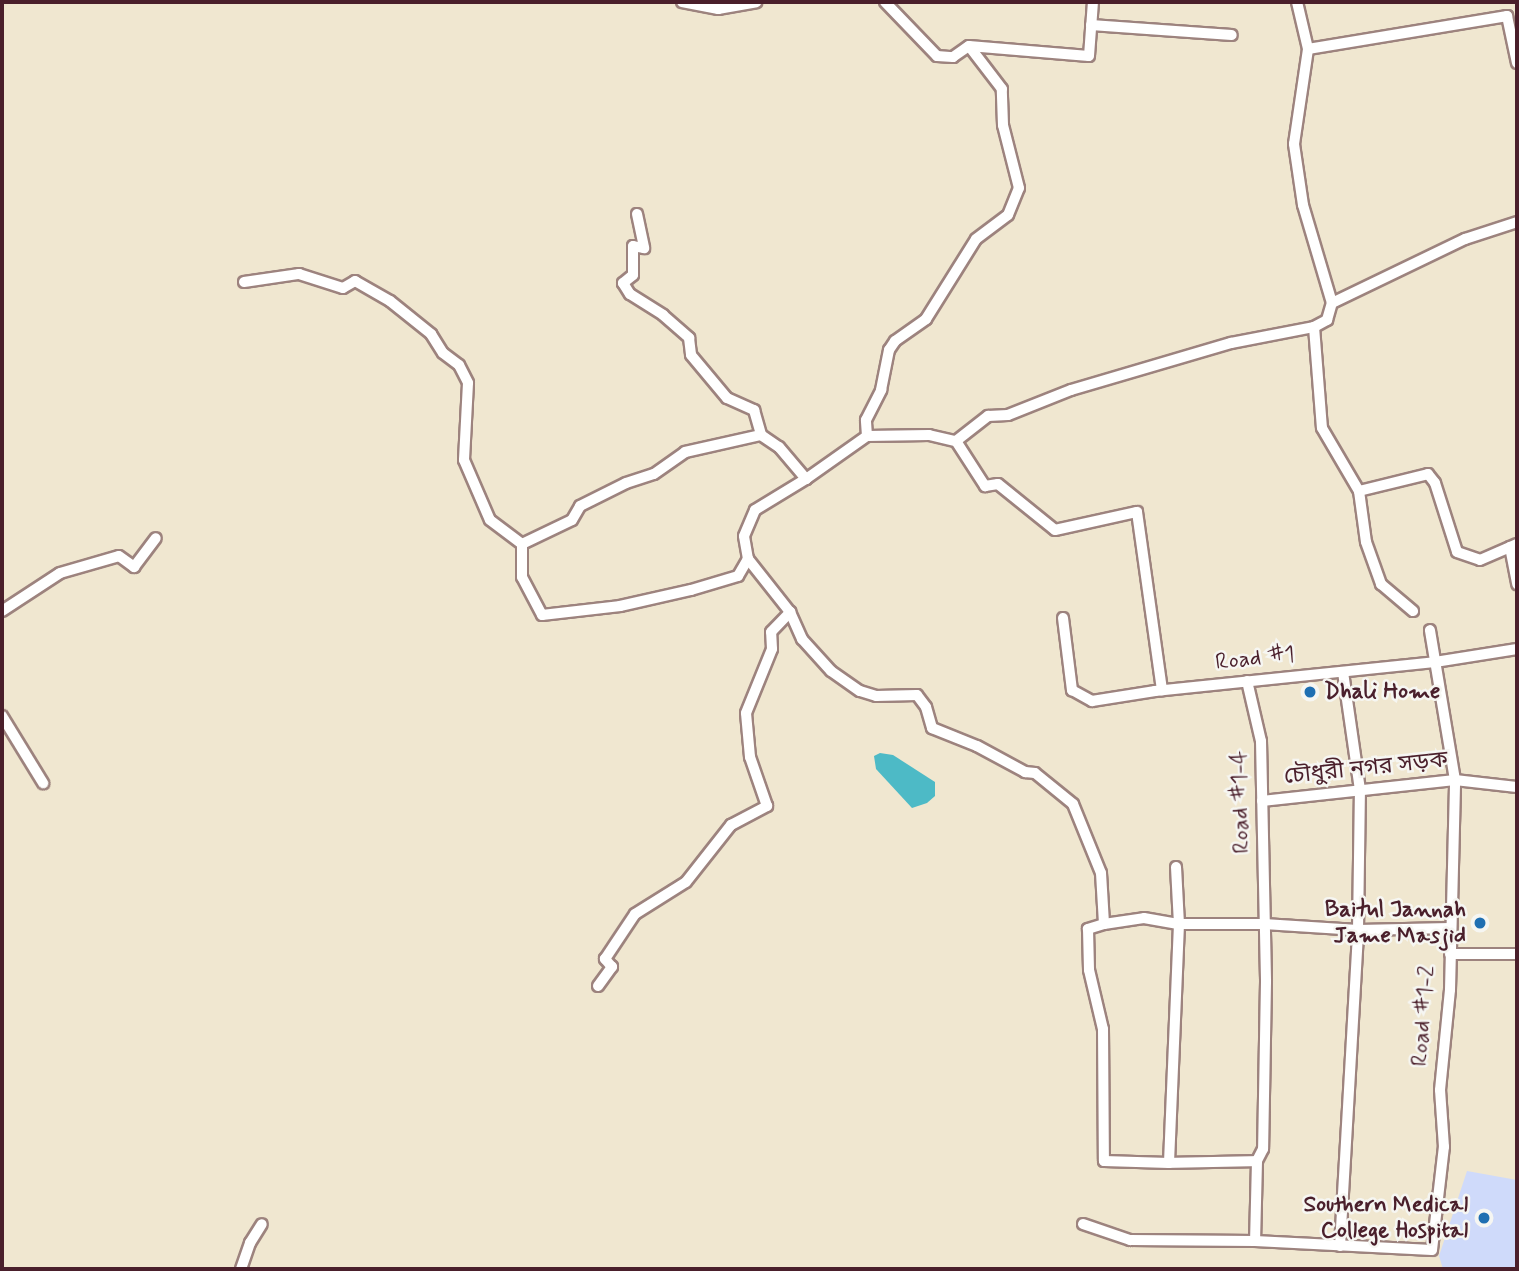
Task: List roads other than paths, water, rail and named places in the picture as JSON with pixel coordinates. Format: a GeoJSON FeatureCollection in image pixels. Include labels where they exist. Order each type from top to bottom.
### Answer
{"type":"FeatureCollection","features":[{"type":"Feature","properties":{"kind":"street"},"geometry":{"type":"LineString","coordinates":[[682,2],[718,9],[757,2]]}},
{"type":"Feature","properties":{"kind":"street"},"geometry":{"type":"LineString","coordinates":[[885,2],[937,56],[953,57],[969,46],[1089,56],[1093,2]]}},
{"type":"Feature","properties":{"kind":"street"},"geometry":{"type":"LineString","coordinates":[[956,441],[988,416],[1008,415],[1071,390],[1231,344],[1314,327],[1327,320],[1332,303],[1303,205],[1294,144],[1308,49],[1297,2]]}},
{"type":"Feature","properties":{"kind":"street"},"geometry":{"type":"LineString","coordinates":[[1308,49],[1507,16],[1517,63]]}},
{"type":"Feature","properties":{"kind":"street"},"geometry":{"type":"LineString","coordinates":[[1091,26],[1232,34]]}},
{"type":"Feature","properties":{"kind":"street"},"geometry":{"type":"LineString","coordinates":[[867,436],[866,420],[881,390],[889,350],[895,341],[926,319],[976,239],[1008,215],[1019,188],[1003,125],[1002,89],[969,46]]}},
{"type":"Feature","properties":{"kind":"street"},"geometry":{"type":"LineString","coordinates":[[637,214],[644,248],[633,246],[633,275],[623,283],[630,294],[663,315],[689,338],[691,355],[727,398],[754,410],[761,435],[779,447],[806,480]]}},
{"type":"Feature","properties":{"kind":"street"},"geometry":{"type":"LineString","coordinates":[[1332,303],[1465,239],[1517,222]]}},
{"type":"Feature","properties":{"kind":"street"},"geometry":{"type":"LineString","coordinates":[[243,282],[299,274],[343,288],[355,281],[390,301],[431,334],[443,353],[459,365],[468,383],[464,460],[490,520],[522,544]]}},
{"type":"Feature","properties":{"kind":"street"},"geometry":{"type":"LineString","coordinates":[[1314,327],[1322,429],[1359,491],[1366,541],[1381,584],[1413,611]]}},
{"type":"Feature","properties":{"kind":"street"},"geometry":{"type":"LineString","coordinates":[[522,544],[572,520],[580,506],[626,483],[654,474],[685,452],[761,435]]}},
{"type":"Feature","properties":{"kind":"street"},"geometry":{"type":"LineString","coordinates":[[1162,690],[1137,512],[1055,530],[998,484],[985,486],[956,441],[929,435],[867,436],[806,480],[755,510],[744,536],[748,559],[790,612],[802,639],[831,671],[860,691],[876,696],[917,695],[926,706],[932,727],[977,746],[1026,772],[1035,773],[1073,804],[1101,873],[1104,924],[1088,929],[1089,970],[1103,1029],[1104,1161],[1257,1161]]}},
{"type":"Feature","properties":{"kind":"street"},"geometry":{"type":"LineString","coordinates":[[1359,491],[1427,474],[1435,483],[1457,552],[1480,560],[1514,546],[1517,584]]}},
{"type":"Feature","properties":{"kind":"street"},"geometry":{"type":"LineString","coordinates":[[2,611],[60,573],[119,556],[134,567],[156,538]]}},
{"type":"Feature","properties":{"kind":"street"},"geometry":{"type":"LineString","coordinates":[[522,544],[522,577],[541,615],[620,606],[691,590],[738,576],[748,559]]}},
{"type":"Feature","properties":{"kind":"street"},"geometry":{"type":"LineString","coordinates":[[597,986],[612,967],[605,959],[635,914],[686,883],[731,825],[767,806],[750,757],[746,713],[772,649],[771,632],[790,612]]}},
{"type":"Feature","properties":{"kind":"street","name":"Road #1"},"geometry":{"type":"LineString","coordinates":[[1063,618],[1072,690],[1093,701],[1162,690],[1435,662],[1517,649]]}},
{"type":"Feature","properties":{"kind":"street"},"geometry":{"type":"LineString","coordinates":[[1430,630],[1455,780],[1450,928]]}},
{"type":"Feature","properties":{"kind":"street"},"geometry":{"type":"LineString","coordinates":[[1083,1224],[1130,1240],[1255,1241],[1339,1246],[1359,930],[1360,790],[1343,671]]}},
{"type":"Feature","properties":{"kind":"street","name":"Road #1-4"},"geometry":{"type":"LineString","coordinates":[[1247,681],[1261,741],[1266,982],[1263,1149],[1257,1161],[1255,1241]]}},
{"type":"Feature","properties":{"kind":"street"},"geometry":{"type":"LineString","coordinates":[[2,716],[43,783]]}},
{"type":"Feature","properties":{"kind":"street","name":"চৌধুরী নগর সড়ক"},"geometry":{"type":"LineString","coordinates":[[1262,801],[1455,780],[1517,787]]}},
{"type":"Feature","properties":{"kind":"street"},"geometry":{"type":"LineString","coordinates":[[1169,1163],[1179,924],[1176,867]]}},
{"type":"Feature","properties":{"kind":"street","name":"Road #1-2"},"geometry":{"type":"LineString","coordinates":[[1104,924],[1144,918],[1179,924],[1264,924],[1359,930],[1450,928],[1440,1090],[1444,1147],[1432,1250],[1339,1246]]}},
{"type":"Feature","properties":{"kind":"street"},"geometry":{"type":"LineString","coordinates":[[1450,954],[1517,954]]}},
{"type":"Feature","properties":{"kind":"street"},"geometry":{"type":"LineString","coordinates":[[241,1269],[250,1243],[262,1223]]}},
{"type":"Feature","properties":{"kind":"water"},"geometry":{"type":"Polygon","coordinates":[[[880,753],[893,755],[935,782],[935,796],[927,803],[912,808],[876,769],[874,756],[880,753]]]}},
{"type":"Feature","properties":{"kind":"place","name":"Dhali Home"},"geometry":{"type":"Point","coordinates":[1310,692]}},
{"type":"Feature","properties":{"kind":"place","name":"Baitul Jannah Jame Masjid"},"geometry":{"type":"Point","coordinates":[1480,923]}},
{"type":"Feature","properties":{"kind":"place","name":"Southern Medical College Hospital"},"geometry":{"type":"Point","coordinates":[1484,1218]}}]}
